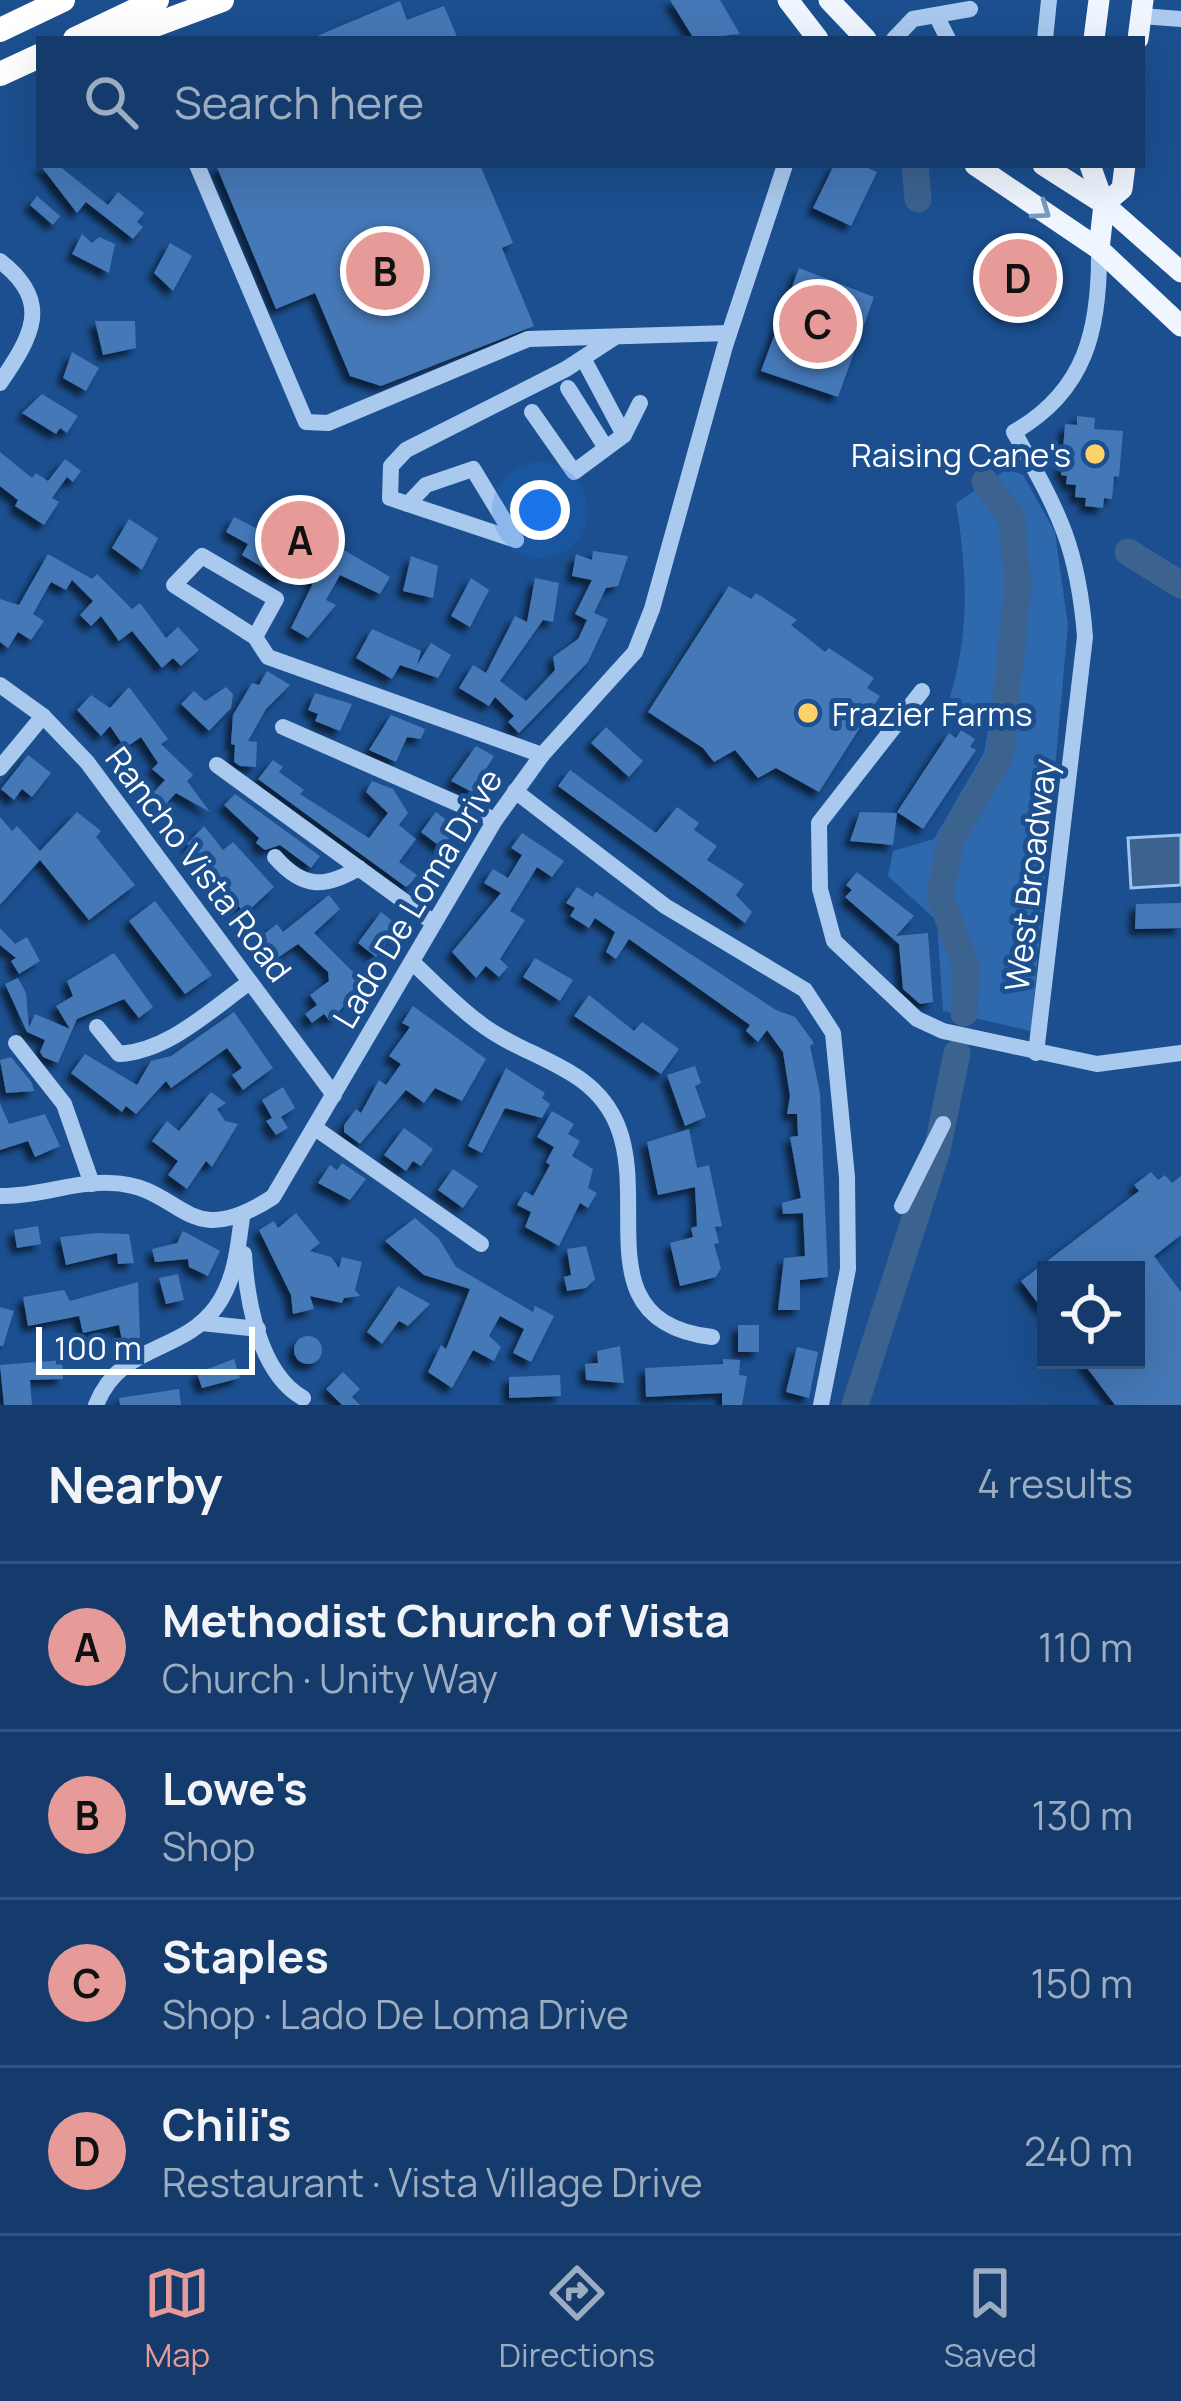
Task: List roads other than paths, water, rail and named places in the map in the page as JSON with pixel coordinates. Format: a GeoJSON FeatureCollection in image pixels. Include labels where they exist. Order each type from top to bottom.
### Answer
{"type":"FeatureCollection","features":[{"type":"Feature","properties":{"kind":"highway"},"geometry":{"type":"LineString","coordinates":[[0,17],[28,0]]}},
{"type":"Feature","properties":{"kind":"highway"},"geometry":{"type":"LineString","coordinates":[[0,30],[63,0]]}},
{"type":"Feature","properties":{"kind":"highway"},"geometry":{"type":"LineString","coordinates":[[81,36],[157,0]]}},
{"type":"Feature","properties":{"kind":"highway"},"geometry":{"type":"LineString","coordinates":[[114,36],[222,0]]}},
{"type":"Feature","properties":{"kind":"highway"},"geometry":{"type":"LineString","coordinates":[[0,74],[36,57]]}},
{"type":"Feature","properties":{"kind":"main road"},"geometry":{"type":"LineString","coordinates":[[788,0],[816,36]]}},
{"type":"Feature","properties":{"kind":"main road"},"geometry":{"type":"LineString","coordinates":[[830,0],[863,36]]}},
{"type":"Feature","properties":{"kind":"main road"},"geometry":{"type":"LineString","coordinates":[[1094,36],[1099,1]]}},
{"type":"Feature","properties":{"kind":"main road"},"geometry":{"type":"LineString","coordinates":[[979,168],[1099,249],[1181,326]]}},
{"type":"Feature","properties":{"kind":"main road"},"geometry":{"type":"LineString","coordinates":[[1048,168],[1104,204],[1181,272]]}},
{"type":"Feature","properties":{"kind":"main road"},"geometry":{"type":"LineString","coordinates":[[1091,168],[1104,204],[1099,249]]}},
{"type":"Feature","properties":{"kind":"main road"},"geometry":{"type":"LineString","coordinates":[[1104,204],[1122,189],[1125,168]]}},
{"type":"Feature","properties":{"kind":"street"},"geometry":{"type":"LineString","coordinates":[[1045,36],[1049,0]]}},
{"type":"Feature","properties":{"kind":"street"},"geometry":{"type":"LineString","coordinates":[[1084,0],[1099,1]]}},
{"type":"Feature","properties":{"kind":"street"},"geometry":{"type":"LineString","coordinates":[[897,36],[913,19],[963,6]]}},
{"type":"Feature","properties":{"kind":"street"},"geometry":{"type":"LineString","coordinates":[[936,15],[946,36]]}},
{"type":"Feature","properties":{"kind":"street"},"geometry":{"type":"LineString","coordinates":[[1140,18],[1181,19]]}},
{"type":"Feature","properties":{"kind":"street"},"geometry":{"type":"LineString","coordinates":[[198,168],[306,422],[328,423],[528,339],[729,333]]}},
{"type":"Feature","properties":{"kind":"street","name":"Lado De Loma Drive"},"geometry":{"type":"LineString","coordinates":[[242,1217],[273,1197],[515,791],[635,652],[652,609],[729,333],[784,168]]}},
{"type":"Feature","properties":{"kind":"street","name":"West Broadway"},"geometry":{"type":"LineString","coordinates":[[1036,1053],[1085,637],[1081,585],[1069,533],[1014,432],[1057,404],[1074,382],[1100,287],[1099,249]]}},
{"type":"Feature","properties":{"kind":"street"},"geometry":{"type":"LineString","coordinates":[[0,382],[27,344],[35,318],[23,287],[1,260]]}},
{"type":"Feature","properties":{"kind":"street"},"geometry":{"type":"LineString","coordinates":[[408,504],[426,485],[473,469],[516,540],[451,518],[408,504],[390,498],[391,466],[406,450],[583,358],[615,336]]}},
{"type":"Feature","properties":{"kind":"street"},"geometry":{"type":"LineString","coordinates":[[583,358],[624,435]]}},
{"type":"Feature","properties":{"kind":"street"},"geometry":{"type":"LineString","coordinates":[[568,388],[606,448]]}},
{"type":"Feature","properties":{"kind":"street"},"geometry":{"type":"LineString","coordinates":[[532,412],[574,472],[624,435],[640,403]]}},
{"type":"Feature","properties":{"kind":"street"},"geometry":{"type":"LineString","coordinates":[[255,637],[276,599],[202,556],[174,585],[255,637],[268,657],[542,755]]}},
{"type":"Feature","properties":{"kind":"street","name":"Rancho Vista Road"},"geometry":{"type":"LineString","coordinates":[[0,685],[43,716],[87,762],[334,1095]]}},
{"type":"Feature","properties":{"kind":"street"},"geometry":{"type":"LineString","coordinates":[[922,691],[819,823],[815,854],[834,941],[917,1019],[944,1031],[1097,1064],[1181,1053]]}},
{"type":"Feature","properties":{"kind":"street"},"geometry":{"type":"LineString","coordinates":[[0,768],[43,716]]}},
{"type":"Feature","properties":{"kind":"street"},"geometry":{"type":"LineString","coordinates":[[283,727],[495,820]]}},
{"type":"Feature","properties":{"kind":"street"},"geometry":{"type":"LineString","coordinates":[[217,765],[434,922]]}},
{"type":"Feature","properties":{"kind":"street"},"geometry":{"type":"LineString","coordinates":[[515,791],[665,906],[805,990],[833,1033],[847,1177],[848,1269],[821,1405]]}},
{"type":"Feature","properties":{"kind":"street"},"geometry":{"type":"LineString","coordinates":[[274,857],[292,876],[319,885],[359,868]]}},
{"type":"Feature","properties":{"kind":"street"},"geometry":{"type":"LineString","coordinates":[[412,962],[483,1026],[575,1072],[608,1106],[624,1149],[628,1258],[635,1286],[652,1317],[681,1333],[712,1337]]}},
{"type":"Feature","properties":{"kind":"street"},"geometry":{"type":"LineString","coordinates":[[98,1027],[119,1054],[138,1053],[161,1045],[250,982]]}},
{"type":"Feature","properties":{"kind":"street"},"geometry":{"type":"LineString","coordinates":[[16,1043],[64,1104],[92,1184]]}},
{"type":"Feature","properties":{"kind":"street"},"geometry":{"type":"LineString","coordinates":[[902,1206],[943,1124]]}},
{"type":"Feature","properties":{"kind":"street"},"geometry":{"type":"LineString","coordinates":[[315,1128],[482,1244]]}},
{"type":"Feature","properties":{"kind":"street"},"geometry":{"type":"LineString","coordinates":[[0,1196],[50,1194],[92,1184],[136,1188],[195,1220],[242,1217]]}},
{"type":"Feature","properties":{"kind":"street"},"geometry":{"type":"LineString","coordinates":[[95,1405],[105,1383],[130,1358],[201,1323],[218,1304],[236,1264],[242,1217]]}},
{"type":"Feature","properties":{"kind":"street"},"geometry":{"type":"LineString","coordinates":[[242,1217],[245,1276],[258,1329],[274,1372],[303,1398]]}},
{"type":"Feature","properties":{"kind":"street"},"geometry":{"type":"LineString","coordinates":[[201,1323],[258,1329]]}},
{"type":"Feature","properties":{"kind":"waterway"},"geometry":{"type":"LineString","coordinates":[[915,168],[918,199]]}},
{"type":"Feature","properties":{"kind":"waterway"},"geometry":{"type":"LineString","coordinates":[[964,1013],[966,967],[940,896],[951,838],[1000,756],[1018,584],[1011,516],[985,482]]}},
{"type":"Feature","properties":{"kind":"waterway"},"geometry":{"type":"LineString","coordinates":[[1128,552],[1181,585]]}},
{"type":"Feature","properties":{"kind":"waterway"},"geometry":{"type":"LineString","coordinates":[[855,1405],[937,1150],[957,1053]]}},
{"type":"Feature","properties":{"kind":"place","name":"Lowe's"},"geometry":{"type":"Point","coordinates":[385,271]}},
{"type":"Feature","properties":{"kind":"place","name":"Chili's"},"geometry":{"type":"Point","coordinates":[1018,278]}},
{"type":"Feature","properties":{"kind":"place","name":"Staples"},"geometry":{"type":"Point","coordinates":[818,324]}},
{"type":"Feature","properties":{"kind":"place","name":"Raising Cane's"},"geometry":{"type":"Point","coordinates":[1095,454]}},
{"type":"Feature","properties":{"kind":"place","name":"Methodist Church of Vista"},"geometry":{"type":"Point","coordinates":[300,540]}},
{"type":"Feature","properties":{"kind":"place","name":"Frazier Farms"},"geometry":{"type":"Point","coordinates":[808,713]}}]}
